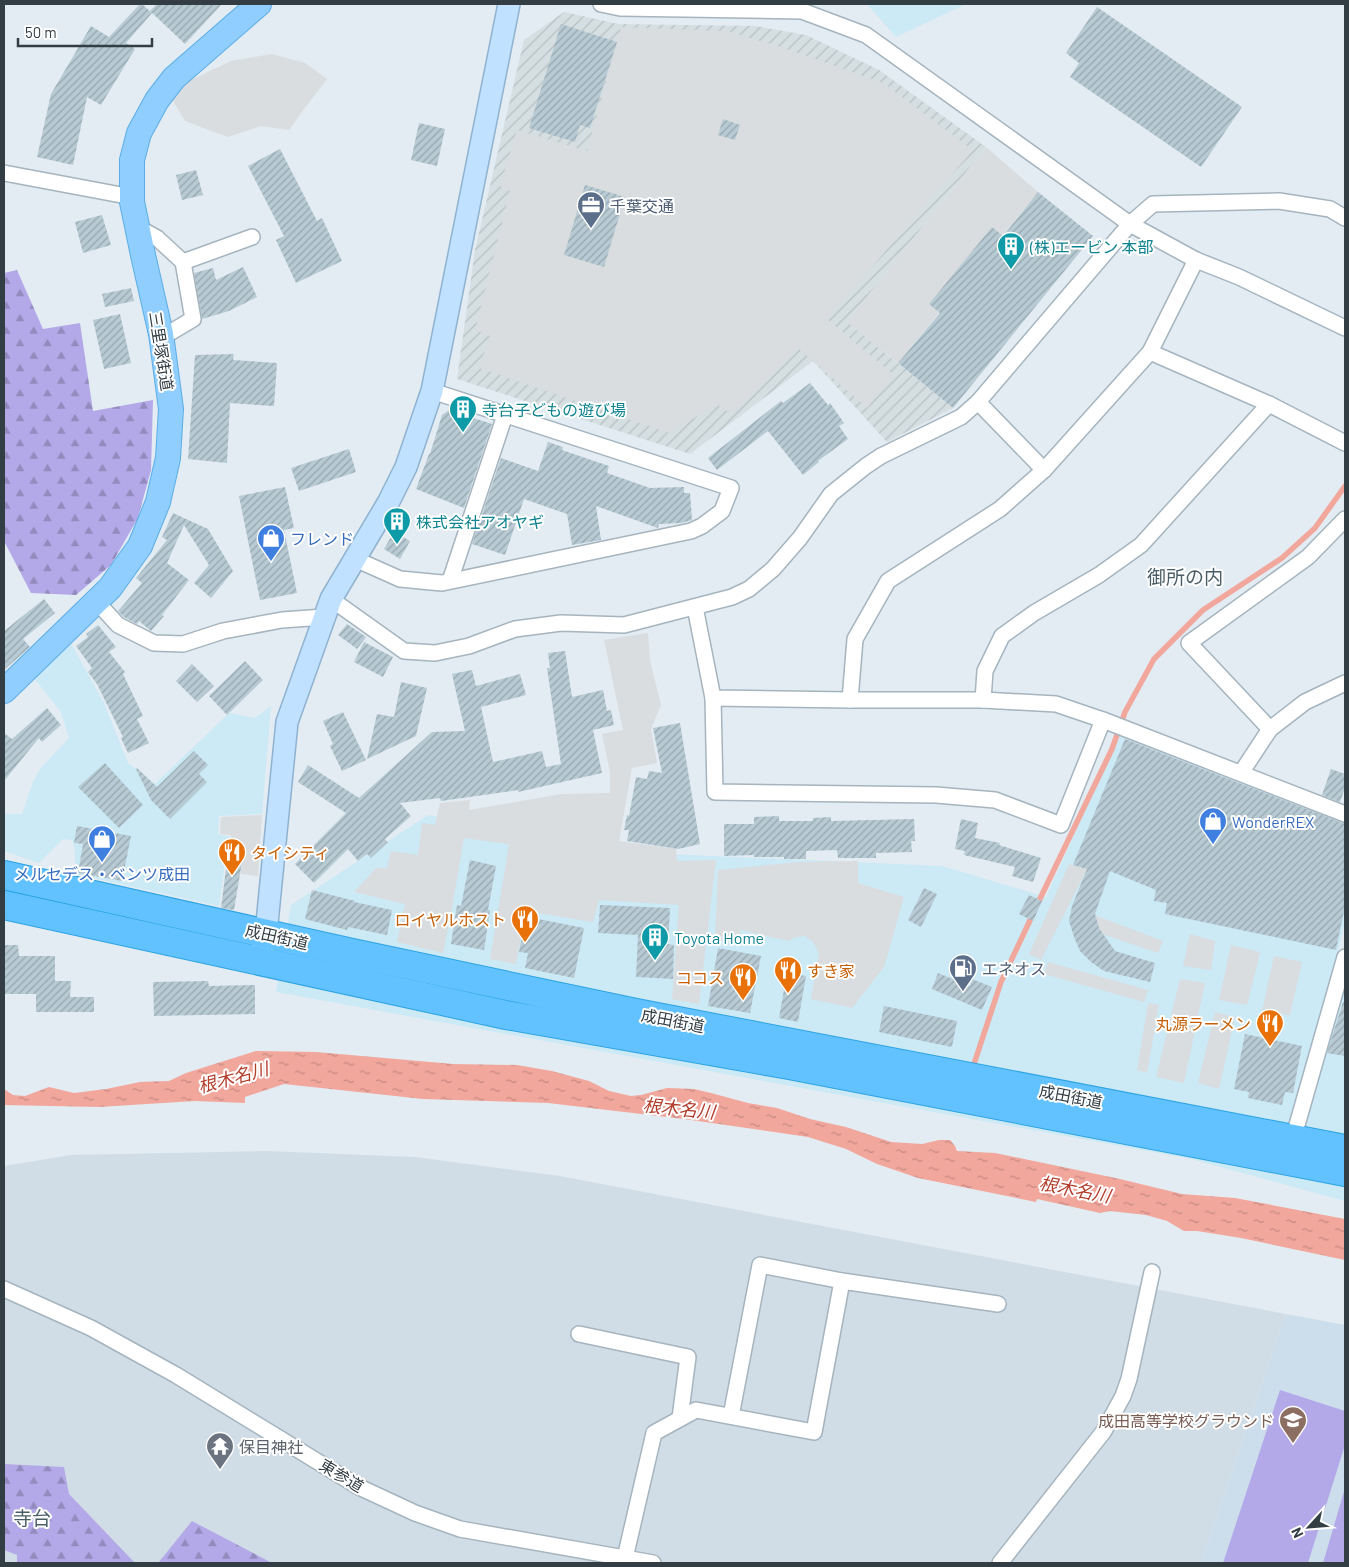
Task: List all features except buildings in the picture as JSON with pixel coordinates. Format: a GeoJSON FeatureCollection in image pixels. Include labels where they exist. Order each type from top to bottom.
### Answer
{"type":"FeatureCollection","features":[{"type":"Feature","properties":{"kind":"highway","name":"成田街道"},"geometry":{"type":"LineString","coordinates":[[4,875],[361,955],[636,1013],[999,1081],[1345,1149]]}},
{"type":"Feature","properties":{"kind":"highway","name":"成田街道"},"geometry":{"type":"LineString","coordinates":[[4,905],[506,1015],[789,1065],[1345,1172]]}},
{"type":"Feature","properties":{"kind":"main road","name":"三里塚街道"},"geometry":{"type":"LineString","coordinates":[[4,691],[110,588],[140,546],[158,502],[168,458],[171,410],[161,338],[132,197],[132,160],[139,133],[157,100],[174,78],[259,4]]}},
{"type":"Feature","properties":{"kind":"street"},"geometry":{"type":"LineString","coordinates":[[261,962],[266,933],[287,722],[327,608],[388,503],[406,467],[432,391],[508,4]]}},
{"type":"Feature","properties":{"kind":"street"},"geometry":{"type":"LineString","coordinates":[[602,4],[620,8],[802,11],[866,35],[1130,224],[1196,260],[1239,277],[1345,328]]}},
{"type":"Feature","properties":{"kind":"street"},"geometry":{"type":"LineString","coordinates":[[4,172],[132,197]]}},
{"type":"Feature","properties":{"kind":"street"},"geometry":{"type":"LineString","coordinates":[[96,601],[118,625],[154,643],[183,644],[223,631],[282,620],[327,608],[404,651],[435,653],[469,646],[516,629],[560,623],[624,625],[732,598],[750,589],[773,569],[800,538],[831,494],[866,466],[881,456],[961,417],[978,402],[1130,224],[1153,204],[1279,201],[1330,210],[1345,218]]}},
{"type":"Feature","properties":{"kind":"street"},"geometry":{"type":"LineString","coordinates":[[137,227],[157,238],[183,262],[193,319],[161,338]]}},
{"type":"Feature","properties":{"kind":"street"},"geometry":{"type":"LineString","coordinates":[[183,262],[252,237]]}},
{"type":"Feature","properties":{"kind":"street"},"geometry":{"type":"LineString","coordinates":[[850,700],[855,639],[888,581],[1000,509],[1044,470],[1150,352],[1196,260]]}},
{"type":"Feature","properties":{"kind":"street"},"geometry":{"type":"LineString","coordinates":[[1150,352],[1270,404],[1345,443]]}},
{"type":"Feature","properties":{"kind":"street"},"geometry":{"type":"LineString","coordinates":[[355,559],[400,579],[442,583],[691,531],[702,526],[722,511],[731,488],[432,391]]}},
{"type":"Feature","properties":{"kind":"street"},"geometry":{"type":"LineString","coordinates":[[978,402],[1044,470]]}},
{"type":"Feature","properties":{"kind":"street"},"geometry":{"type":"LineString","coordinates":[[983,700],[985,671],[1002,636],[1034,613],[1099,575],[1141,546],[1270,404]]}},
{"type":"Feature","properties":{"kind":"street"},"geometry":{"type":"LineString","coordinates":[[450,581],[505,415]]}},
{"type":"Feature","properties":{"kind":"street"},"geometry":{"type":"LineString","coordinates":[[1270,729],[1189,643],[1308,557],[1345,519]]}},
{"type":"Feature","properties":{"kind":"street"},"geometry":{"type":"LineString","coordinates":[[695,607],[713,698],[715,792],[936,795],[995,800],[1061,825],[1106,721]]}},
{"type":"Feature","properties":{"kind":"street"},"geometry":{"type":"LineString","coordinates":[[1241,773],[1270,729],[1305,702],[1345,682]]}},
{"type":"Feature","properties":{"kind":"street"},"geometry":{"type":"LineString","coordinates":[[713,698],[983,700],[1056,704],[1131,730],[1345,814]]}},
{"type":"Feature","properties":{"kind":"street"},"geometry":{"type":"LineString","coordinates":[[1293,1139],[1345,957]]}},
{"type":"Feature","properties":{"kind":"street"},"geometry":{"type":"LineString","coordinates":[[731,1416],[760,1265],[842,1281],[998,1304]]}},
{"type":"Feature","properties":{"kind":"street"},"geometry":{"type":"LineString","coordinates":[[1000,1563],[1104,1431],[1123,1396],[1129,1379],[1152,1272]]}},
{"type":"Feature","properties":{"kind":"street"},"geometry":{"type":"LineString","coordinates":[[625,1558],[654,1432],[696,1410],[814,1432],[842,1281]]}},
{"type":"Feature","properties":{"kind":"street","name":"東参道"},"geometry":{"type":"LineString","coordinates":[[4,1289],[91,1328],[176,1375],[359,1487],[415,1513],[460,1529],[653,1563]]}},
{"type":"Feature","properties":{"kind":"street"},"geometry":{"type":"LineString","coordinates":[[579,1334],[688,1358],[680,1418]]}},
{"type":"Feature","properties":{"kind":"shaded area"},"geometry":{"type":"Polygon","coordinates":[[[867,4],[966,4],[896,37],[867,4]]]}},
{"type":"Feature","properties":{"kind":"shaded area","name":"千葉交通"},"geometry":{"type":"Polygon","coordinates":[[[564,12],[618,24],[755,26],[806,35],[879,70],[986,147],[847,322],[953,408],[887,442],[813,361],[690,454],[457,379],[475,250],[524,40],[564,12]]]}},
{"type":"Feature","properties":{"kind":"shaded area","name":"千葉交通"},"geometry":{"type":"Polygon","coordinates":[[[621,27],[727,31],[778,46],[883,83],[973,150],[827,319],[894,375],[867,408],[798,348],[732,415],[717,404],[669,433],[479,368],[490,336],[475,330],[510,191],[500,186],[517,130],[587,151],[621,27]]]}},
{"type":"Feature","properties":{"kind":"shaded area"},"geometry":{"type":"Polygon","coordinates":[[[272,54],[305,63],[327,79],[289,130],[261,126],[228,137],[185,121],[172,99],[187,82],[231,61],[272,54]]]}},
{"type":"Feature","properties":{"kind":"shaded area"},"geometry":{"type":"Polygon","coordinates":[[[986,147],[1038,192],[898,363],[847,322],[986,147]]]}},
{"type":"Feature","properties":{"kind":"shaded area"},"geometry":{"type":"Polygon","coordinates":[[[648,633],[650,661],[661,705],[651,729],[657,763],[632,768],[619,841],[676,849],[677,861],[716,860],[699,1004],[672,999],[679,905],[599,900],[593,922],[526,911],[516,964],[490,959],[509,844],[464,838],[443,953],[397,942],[405,904],[354,892],[376,868],[387,868],[391,851],[418,855],[422,823],[435,825],[440,803],[470,800],[469,810],[562,794],[610,793],[610,772],[602,734],[623,730],[604,640],[648,633]]]}},
{"type":"Feature","properties":{"kind":"shaded area","name":"メルセデス・ベンツ成田"},"geometry":{"type":"Polygon","coordinates":[[[70,642],[104,703],[128,763],[155,784],[229,713],[255,718],[271,706],[262,814],[219,816],[218,834],[229,836],[219,906],[75,874],[75,850],[72,840],[63,839],[39,863],[4,851],[4,814],[22,814],[33,782],[40,769],[69,738],[61,712],[33,677],[70,642]]]}},
{"type":"Feature","properties":{"kind":"shaded area"},"geometry":{"type":"Polygon","coordinates":[[[1121,731],[1345,824],[1345,919],[1337,957],[1345,959],[1345,1201],[1191,1159],[276,992],[291,905],[428,815],[623,852],[942,866],[1046,897],[1121,731]]]}},
{"type":"Feature","properties":{"kind":"shaded area"},"geometry":{"type":"Polygon","coordinates":[[[262,815],[258,876],[241,874],[242,861],[228,859],[231,835],[220,834],[221,817],[262,815]]]}},
{"type":"Feature","properties":{"kind":"shaded area"},"geometry":{"type":"Polygon","coordinates":[[[858,861],[858,883],[904,897],[884,967],[852,1008],[811,999],[819,953],[813,942],[805,936],[795,937],[789,941],[741,930],[738,943],[715,940],[718,870],[798,862],[858,861]]]}},
{"type":"Feature","properties":{"kind":"shaded area"},"geometry":{"type":"Polygon","coordinates":[[[1069,864],[1087,869],[1041,960],[1029,954],[1069,864]]]}},
{"type":"Feature","properties":{"kind":"shaded area"},"geometry":{"type":"Polygon","coordinates":[[[1076,908],[1163,941],[1158,953],[1073,924],[1076,908]]]}},
{"type":"Feature","properties":{"kind":"shaded area"},"geometry":{"type":"Polygon","coordinates":[[[1190,934],[1215,941],[1211,970],[1183,966],[1190,934]]]}},
{"type":"Feature","properties":{"kind":"shaded area"},"geometry":{"type":"Polygon","coordinates":[[[1231,945],[1260,952],[1247,1005],[1219,1000],[1231,945]]]}},
{"type":"Feature","properties":{"kind":"shaded area"},"geometry":{"type":"Polygon","coordinates":[[[1274,956],[1302,962],[1290,1015],[1262,1011],[1274,956]]]}},
{"type":"Feature","properties":{"kind":"shaded area"},"geometry":{"type":"Polygon","coordinates":[[[1048,962],[1148,990],[1144,1002],[1044,974],[1048,962]]]}},
{"type":"Feature","properties":{"kind":"shaded area"},"geometry":{"type":"Polygon","coordinates":[[[1180,979],[1205,983],[1184,1083],[1156,1077],[1180,979]]]}},
{"type":"Feature","properties":{"kind":"shaded area"},"geometry":{"type":"Polygon","coordinates":[[[1148,1003],[1159,1005],[1147,1073],[1137,1070],[1148,1003]]]}},
{"type":"Feature","properties":{"kind":"shaded area"},"geometry":{"type":"Polygon","coordinates":[[[1215,1012],[1235,1017],[1219,1089],[1198,1083],[1215,1012]]]}},
{"type":"Feature","properties":{"kind":"shaded area"},"geometry":{"type":"Polygon","coordinates":[[[267,1151],[415,1157],[560,1176],[1286,1314],[1201,1563],[4,1563],[4,1166],[71,1155],[267,1151]]]}},
{"type":"Feature","properties":{"kind":"shaded area","name":"成田高等学校グラウンド"},"geometry":{"type":"Polygon","coordinates":[[[1286,1314],[1345,1325],[1345,1563],[1201,1563],[1286,1314]]]}},
{"type":"Feature","properties":{"kind":"green space"},"geometry":{"type":"Polygon","coordinates":[[[17,270],[43,329],[80,323],[93,411],[153,400],[151,470],[138,518],[111,565],[76,595],[31,593],[4,541],[4,273],[17,270]]]}},
{"type":"Feature","properties":{"kind":"green space"},"geometry":{"type":"Polygon","coordinates":[[[1280,1390],[1345,1411],[1345,1445],[1308,1563],[1223,1563],[1280,1390]]]}},
{"type":"Feature","properties":{"kind":"green space"},"geometry":{"type":"Polygon","coordinates":[[[4,1464],[64,1467],[69,1494],[135,1563],[17,1563],[17,1555],[4,1550],[4,1464]]]}},
{"type":"Feature","properties":{"kind":"green space"},"geometry":{"type":"Polygon","coordinates":[[[1345,1488],[1345,1563],[1323,1563],[1345,1488]]]}},
{"type":"Feature","properties":{"kind":"green space"},"geometry":{"type":"Polygon","coordinates":[[[192,1521],[272,1563],[158,1563],[192,1521]]]}},
{"type":"Feature","properties":{"kind":"water","name":"根木名川"},"geometry":{"type":"Polygon","coordinates":[[[256,1051],[316,1052],[453,1064],[517,1065],[552,1071],[589,1081],[609,1091],[631,1096],[667,1088],[694,1089],[748,1103],[777,1108],[810,1119],[846,1127],[891,1142],[922,1144],[939,1140],[950,1140],[957,1151],[995,1153],[1182,1194],[1235,1198],[1345,1219],[1345,1260],[1241,1238],[1197,1231],[1184,1231],[1167,1221],[1146,1215],[1110,1211],[1100,1213],[1037,1199],[1036,1202],[918,1178],[877,1164],[846,1149],[808,1137],[684,1119],[548,1103],[423,1099],[284,1084],[245,1097],[245,1103],[195,1101],[99,1107],[4,1105],[4,1089],[13,1095],[25,1096],[49,1087],[74,1093],[140,1082],[169,1081],[186,1073],[256,1051]]]}},
{"type":"Feature","properties":{"kind":"waterway"},"geometry":{"type":"LineString","coordinates":[[1037,905],[1112,749],[1125,712],[1154,659],[1203,610],[1282,558],[1315,528],[1345,486]]}},
{"type":"Feature","properties":{"kind":"waterway"},"geometry":{"type":"LineString","coordinates":[[972,1070],[1001,982],[1033,914]]}},
{"type":"Feature","properties":{"kind":"place","name":"千葉交通"},"geometry":{"type":"Point","coordinates":[591,229]}},
{"type":"Feature","properties":{"kind":"place","name":"(株)エービン 本部"},"geometry":{"type":"Point","coordinates":[1011,270]}},
{"type":"Feature","properties":{"kind":"place","name":"寺台子どもの遊び場"},"geometry":{"type":"Point","coordinates":[463,433]}},
{"type":"Feature","properties":{"kind":"place","name":"株式会社アオヤギ"},"geometry":{"type":"Point","coordinates":[397,545]}},
{"type":"Feature","properties":{"kind":"place","name":"フレンド"},"geometry":{"type":"Point","coordinates":[271,562]}},
{"type":"Feature","properties":{"kind":"place","name":"WonderREX"},"geometry":{"type":"Point","coordinates":[1213,845]}},
{"type":"Feature","properties":{"kind":"place","name":"メルセデス・ベンツ成田"},"geometry":{"type":"Point","coordinates":[102,863]}},
{"type":"Feature","properties":{"kind":"place","name":"タイシティ"},"geometry":{"type":"Point","coordinates":[232,876]}},
{"type":"Feature","properties":{"kind":"place","name":"ロイヤルホスト"},"geometry":{"type":"Point","coordinates":[525,943]}},
{"type":"Feature","properties":{"kind":"place","name":"Toyota Home"},"geometry":{"type":"Point","coordinates":[655,961]}},
{"type":"Feature","properties":{"kind":"place","name":"エネオス"},"geometry":{"type":"Point","coordinates":[963,992]}},
{"type":"Feature","properties":{"kind":"place","name":"すき家"},"geometry":{"type":"Point","coordinates":[788,994]}},
{"type":"Feature","properties":{"kind":"place","name":"ココス"},"geometry":{"type":"Point","coordinates":[743,1001]}},
{"type":"Feature","properties":{"kind":"place","name":"丸源ラーメン"},"geometry":{"type":"Point","coordinates":[1270,1047]}},
{"type":"Feature","properties":{"kind":"place","name":"成田高等学校グラウンド"},"geometry":{"type":"Point","coordinates":[1293,1444]}},
{"type":"Feature","properties":{"kind":"place","name":"保目神社"},"geometry":{"type":"Point","coordinates":[220,1470]}},
{"type":"Feature","properties":{"kind":"district","name":"御所の内"},"geometry":{"type":"Point","coordinates":[1185,576]}},
{"type":"Feature","properties":{"kind":"district","name":"寺台"},"geometry":{"type":"Point","coordinates":[32,1517]}}]}
